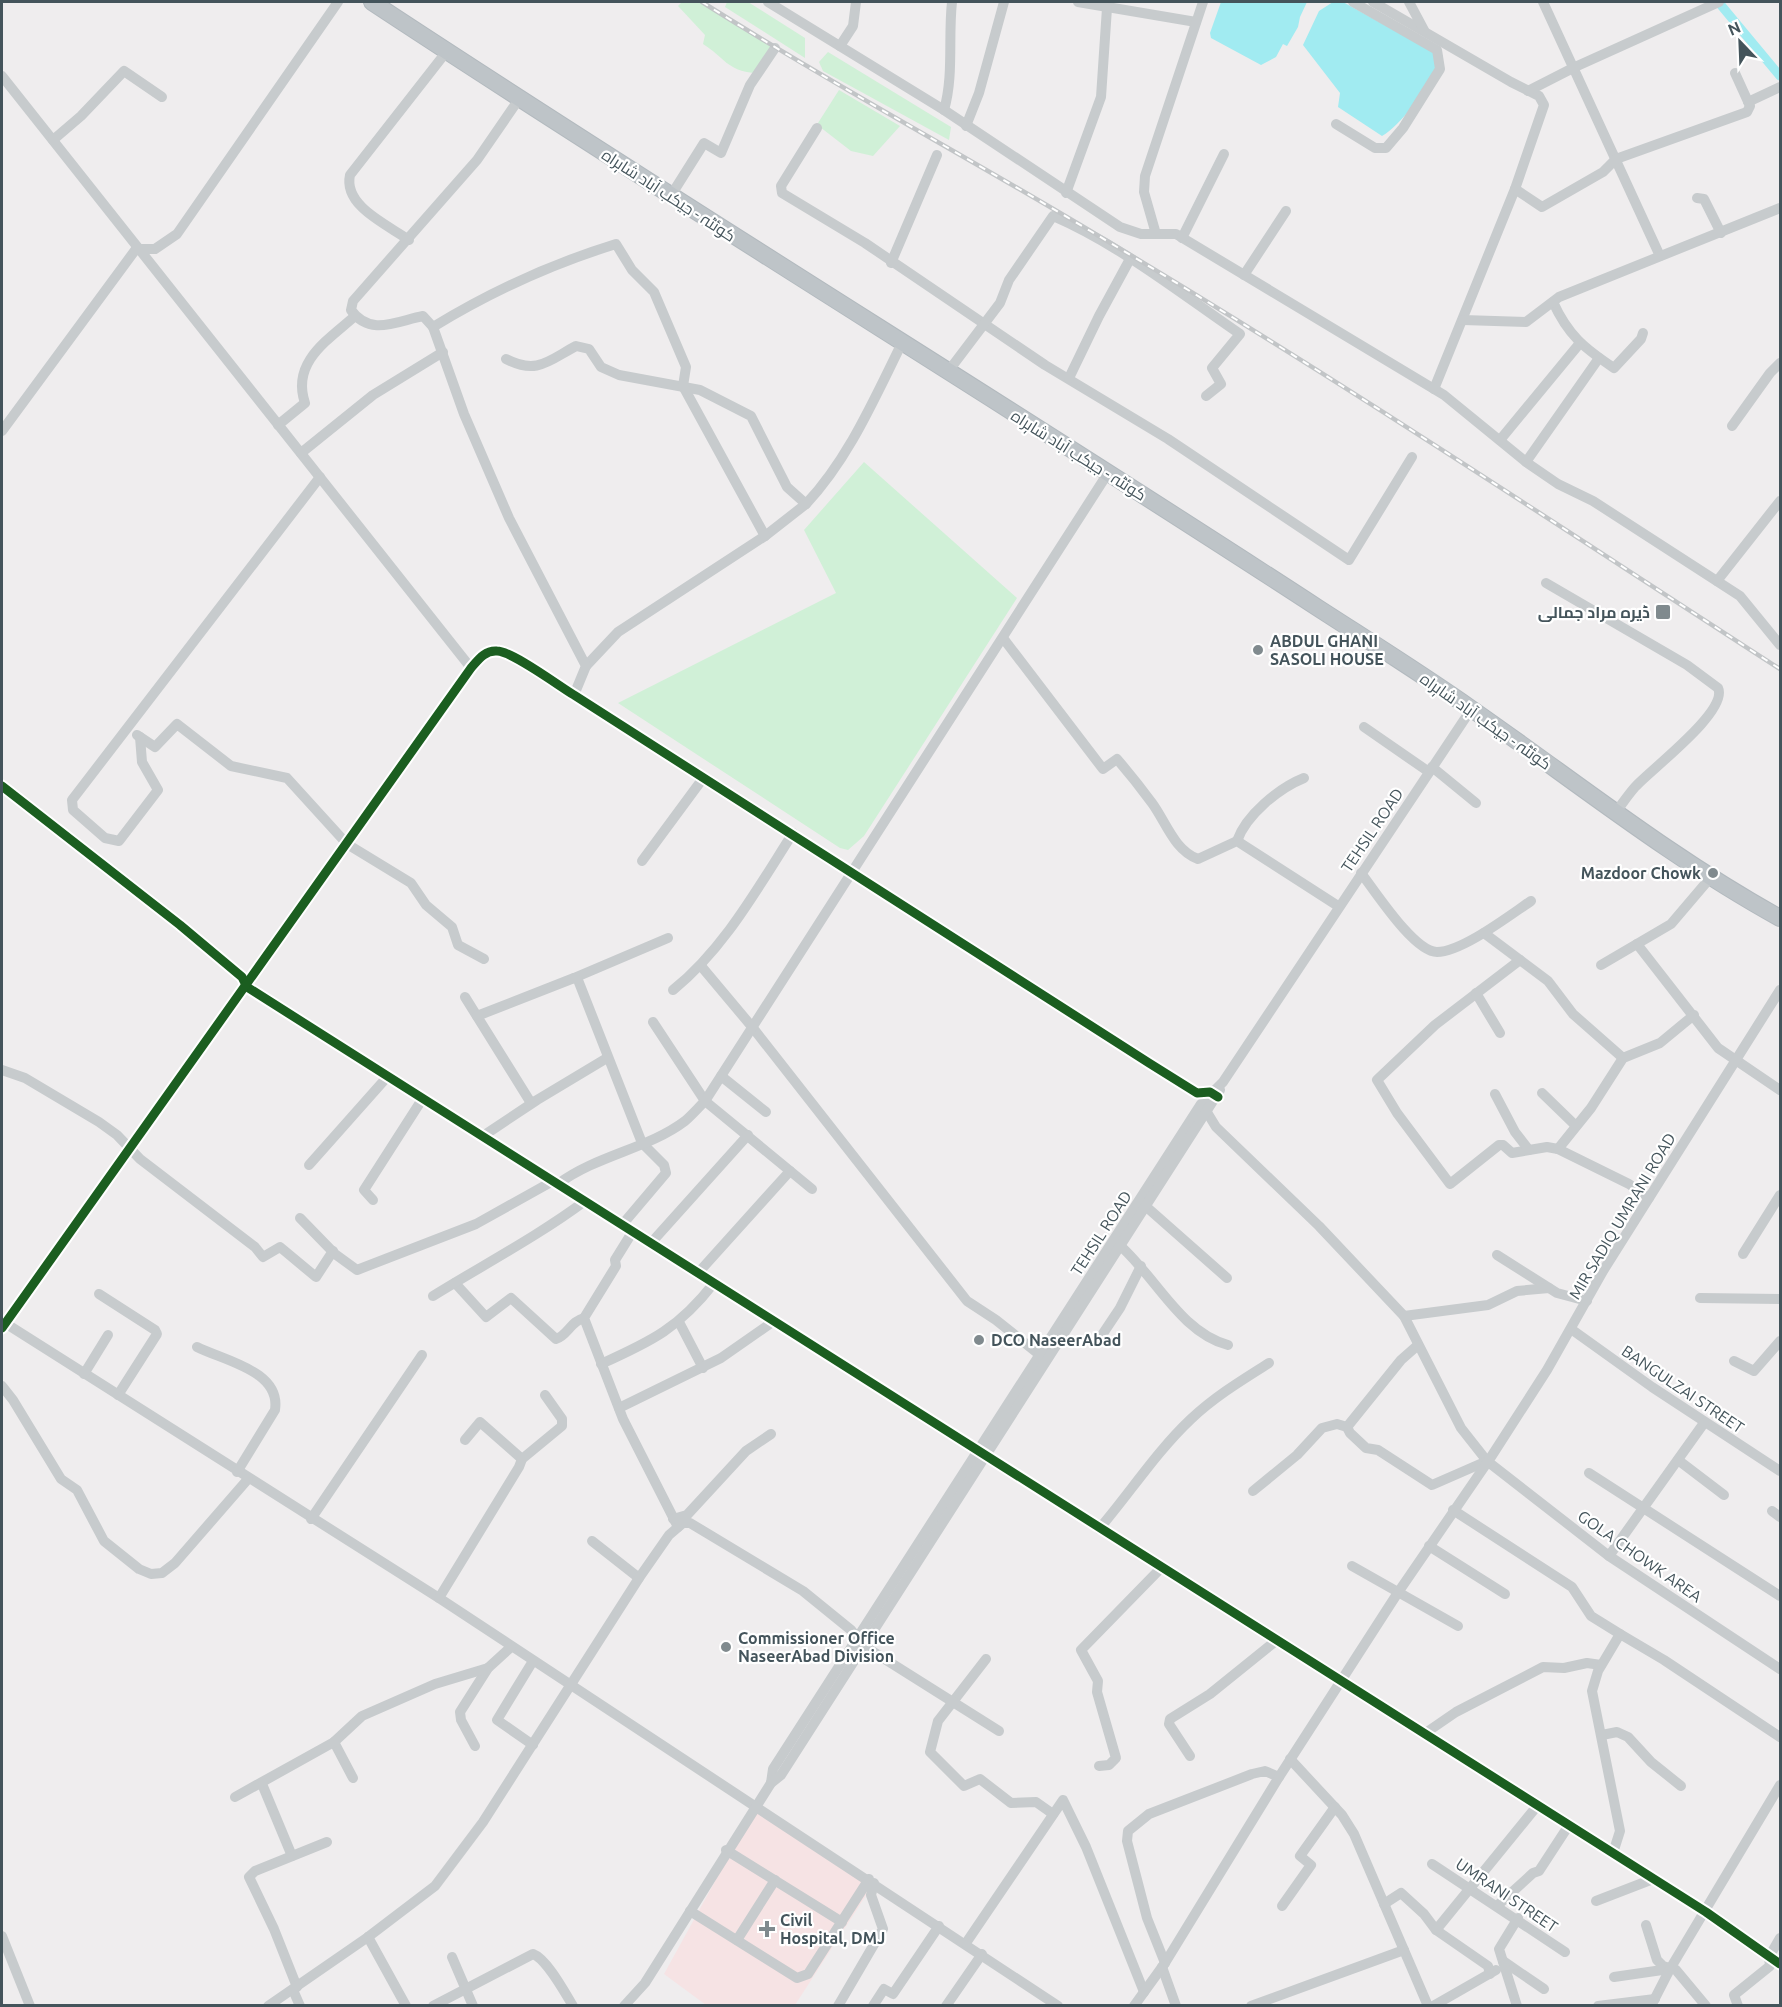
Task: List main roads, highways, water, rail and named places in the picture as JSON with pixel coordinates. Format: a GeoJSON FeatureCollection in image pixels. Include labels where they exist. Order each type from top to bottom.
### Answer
{"type":"FeatureCollection","features":[{"type":"Feature","properties":{"kind":"highway","name":"کوئٹہ - جیکب آباد شاہراہ"},"geometry":{"type":"LineString","coordinates":[[372,2],[670,197],[1108,473],[1472,708],[1615,813],[1711,878],[1780,918]]}},
{"type":"Feature","properties":{"kind":"water"},"geometry":{"type":"Polygon","coordinates":[[[1221,2],[1307,2],[1298,27],[1287,46],[1283,44],[1276,57],[1261,65],[1211,38],[1210,33],[1221,2]]]}},
{"type":"Feature","properties":{"kind":"water"},"geometry":{"type":"Polygon","coordinates":[[[1333,2],[1343,2],[1435,53],[1436,68],[1421,95],[1405,116],[1382,136],[1338,107],[1340,93],[1303,45],[1319,11],[1333,2]]]}},
{"type":"Feature","properties":{"kind":"waterway"},"geometry":{"type":"LineString","coordinates":[[1720,4],[1780,76]]}},
{"type":"Feature","properties":{"kind":"railway"},"geometry":{"type":"LineString","coordinates":[[702,2],[1270,340],[1780,669]]}},
{"type":"Feature","properties":{"kind":"place","name":"ڈیرہ مراد جمالی"},"geometry":{"type":"Point","coordinates":[1663,612]}},
{"type":"Feature","properties":{"kind":"place","name":"ABDUL GHANI SASOLI HOUSE"},"geometry":{"type":"Point","coordinates":[1258,650]}},
{"type":"Feature","properties":{"kind":"place","name":"Mazdoor Chowk"},"geometry":{"type":"Point","coordinates":[1713,873]}},
{"type":"Feature","properties":{"kind":"place","name":"DCO NaseerAbad"},"geometry":{"type":"Point","coordinates":[979,1340]}},
{"type":"Feature","properties":{"kind":"place","name":"Commissioner Office NaseerAbad Division"},"geometry":{"type":"Point","coordinates":[726,1647]}},
{"type":"Feature","properties":{"kind":"place","name":"Civil Hospital, DMJ"},"geometry":{"type":"Point","coordinates":[767,1929]}}]}
